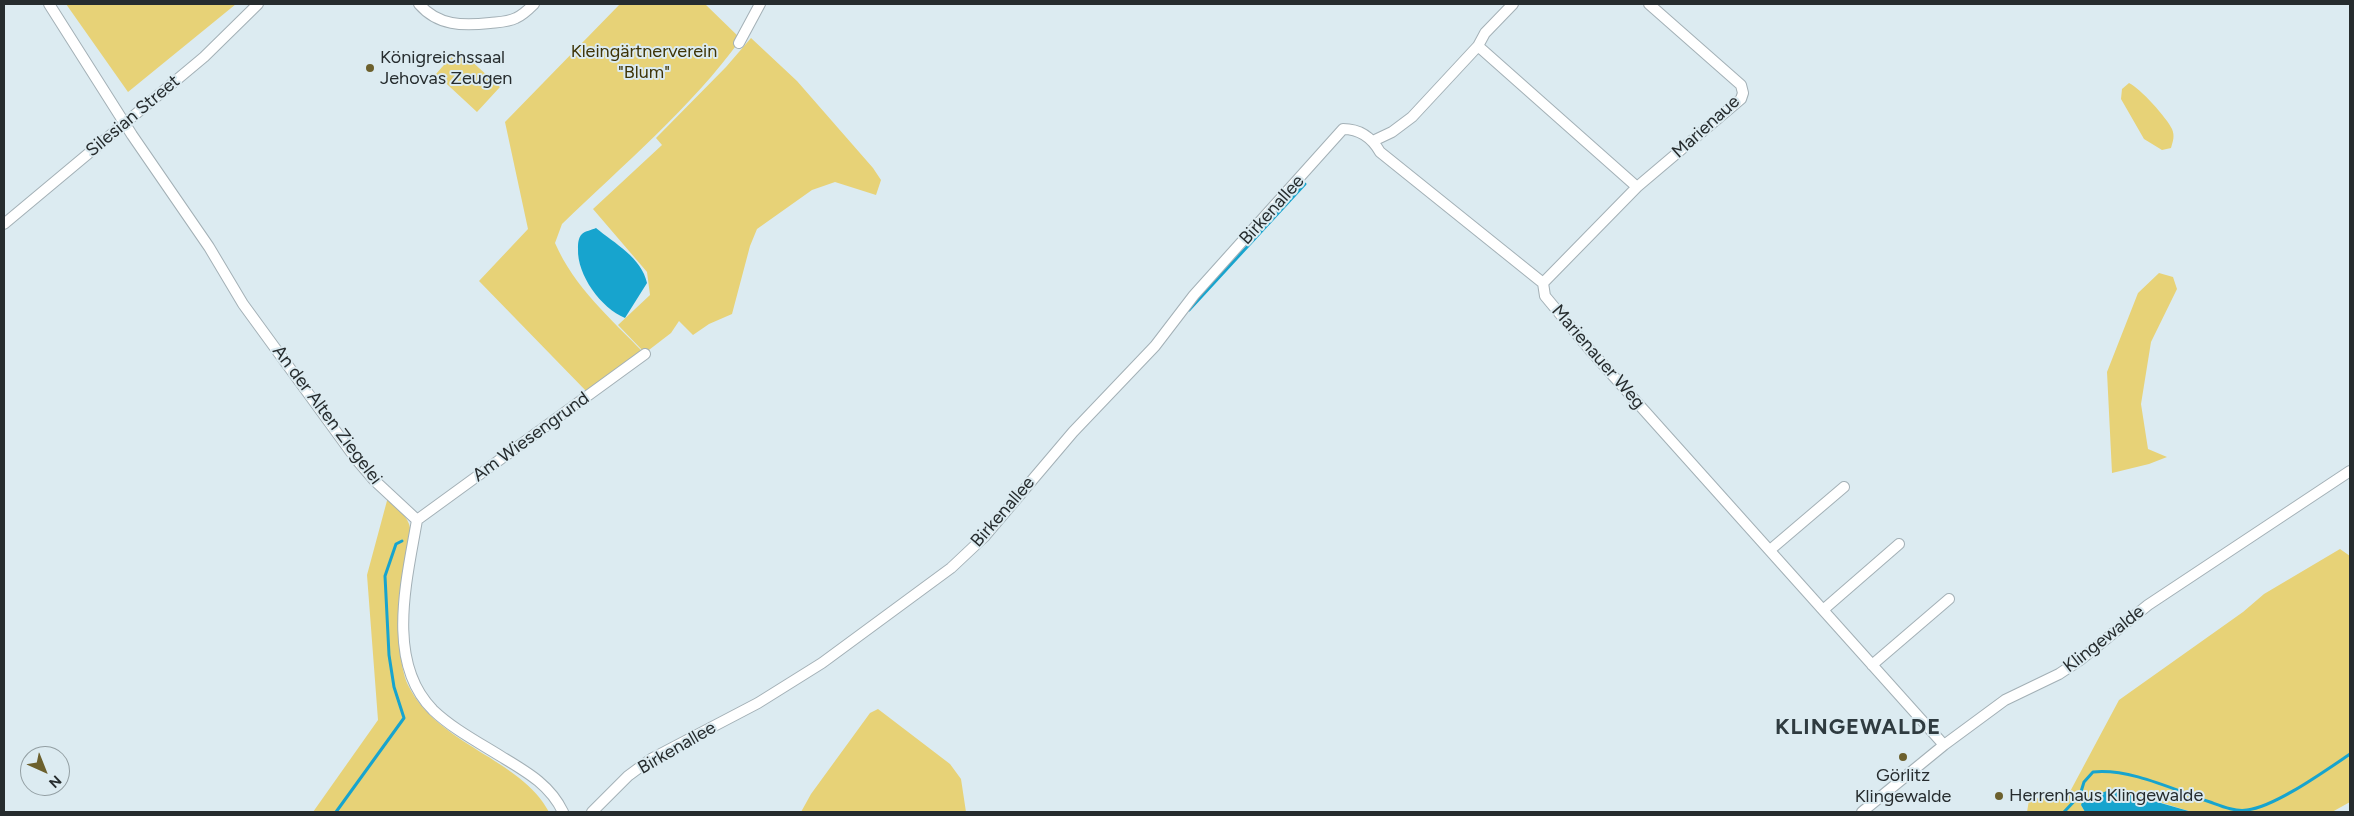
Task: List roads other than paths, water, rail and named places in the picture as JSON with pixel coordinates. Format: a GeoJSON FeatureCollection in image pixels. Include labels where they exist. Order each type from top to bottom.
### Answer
{"type":"FeatureCollection","features":[{"type":"Feature","properties":{"kind":"street","name":"An der Alten Ziegelei"},"geometry":{"type":"LineString","coordinates":[[49,4],[126,124],[209,247],[243,304],[356,459],[374,480],[417,520]]}},
{"type":"Feature","properties":{"kind":"street","name":"Silesian Street"},"geometry":{"type":"LineString","coordinates":[[4,224],[204,57],[258,4]]}},
{"type":"Feature","properties":{"kind":"street"},"geometry":{"type":"LineString","coordinates":[[419,4],[432,16],[446,22],[470,25],[508,21],[517,18],[534,4]]}},
{"type":"Feature","properties":{"kind":"street"},"geometry":{"type":"LineString","coordinates":[[739,43],[760,4]]}},
{"type":"Feature","properties":{"kind":"street"},"geometry":{"type":"LineString","coordinates":[[1373,141],[1392,132],[1412,117],[1478,46],[1485,33],[1513,4]]}},
{"type":"Feature","properties":{"kind":"street","name":"Marienaue"},"geometry":{"type":"LineString","coordinates":[[1543,283],[1637,187],[1741,98],[1743,93],[1741,85],[1648,4]]}},
{"type":"Feature","properties":{"kind":"street"},"geometry":{"type":"LineString","coordinates":[[1478,46],[1637,187]]}},
{"type":"Feature","properties":{"kind":"street","name":"Marienauer Weg"},"geometry":{"type":"LineString","coordinates":[[1343,129],[1354,130],[1373,141],[1380,152],[1543,283],[1545,296],[1590,350],[1944,745]]}},
{"type":"Feature","properties":{"kind":"street","name":"Birkenallee"},"geometry":{"type":"LineString","coordinates":[[592,812],[628,776],[651,760],[758,703],[822,663],[951,568],[984,537],[1072,432],[1155,346],[1194,295],[1343,129]]}},
{"type":"Feature","properties":{"kind":"street","name":"Am Wiesengrund"},"geometry":{"type":"LineString","coordinates":[[417,520],[645,354]]}},
{"type":"Feature","properties":{"kind":"street","name":"Klingewalde"},"geometry":{"type":"LineString","coordinates":[[1862,812],[1944,745],[2005,700],[2059,674],[2080,660],[2148,605],[2350,471]]}},
{"type":"Feature","properties":{"kind":"street"},"geometry":{"type":"LineString","coordinates":[[1770,550],[1844,487]]}},
{"type":"Feature","properties":{"kind":"street"},"geometry":{"type":"LineString","coordinates":[[417,520],[404,598],[405,652],[415,684],[432,709],[449,723],[537,779],[555,798],[563,812]]}},
{"type":"Feature","properties":{"kind":"street"},"geometry":{"type":"LineString","coordinates":[[1823,610],[1899,544]]}},
{"type":"Feature","properties":{"kind":"street"},"geometry":{"type":"LineString","coordinates":[[1872,665],[1949,599]]}},
{"type":"Feature","properties":{"kind":"water"},"geometry":{"type":"Polygon","coordinates":[[[596,228],[619,245],[633,259],[644,274],[647,283],[625,318],[607,307],[599,299],[586,280],[582,269],[579,259],[579,239],[583,233],[596,228]]]}},
{"type":"Feature","properties":{"kind":"water"},"geometry":{"type":"Polygon","coordinates":[[[2112,789],[2192,812],[2085,812],[2081,805],[2083,800],[2112,789]]]}},
{"type":"Feature","properties":{"kind":"waterway"},"geometry":{"type":"LineString","coordinates":[[1189,310],[1305,184]]}},
{"type":"Feature","properties":{"kind":"waterway"},"geometry":{"type":"LineString","coordinates":[[336,812],[404,718],[394,687],[389,655],[385,576],[396,544],[402,541]]}},
{"type":"Feature","properties":{"kind":"waterway"},"geometry":{"type":"LineString","coordinates":[[2064,812],[2080,795],[2084,782],[2093,772],[2122,773],[2152,781],[2228,808],[2247,810],[2272,802],[2286,795],[2350,754]]}},
{"type":"Feature","properties":{"kind":"place","name":"Königreichssaal Jehovas Zeugen"},"geometry":{"type":"Point","coordinates":[370,68]}},
{"type":"Feature","properties":{"kind":"place","name":"Görlitz Klingewalde"},"geometry":{"type":"Point","coordinates":[1903,757]}},
{"type":"Feature","properties":{"kind":"place","name":"Herrenhaus Klingewalde"},"geometry":{"type":"Point","coordinates":[1999,796]}},
{"type":"Feature","properties":{"kind":"district","name":"KLINGEWALDE"},"geometry":{"type":"Point","coordinates":[1858,728]}},
{"type":"Feature","properties":{"kind":"park label","name":"Kleingärtnerverein \"Blum\""},"geometry":{"type":"Point","coordinates":[644,62]}}]}
